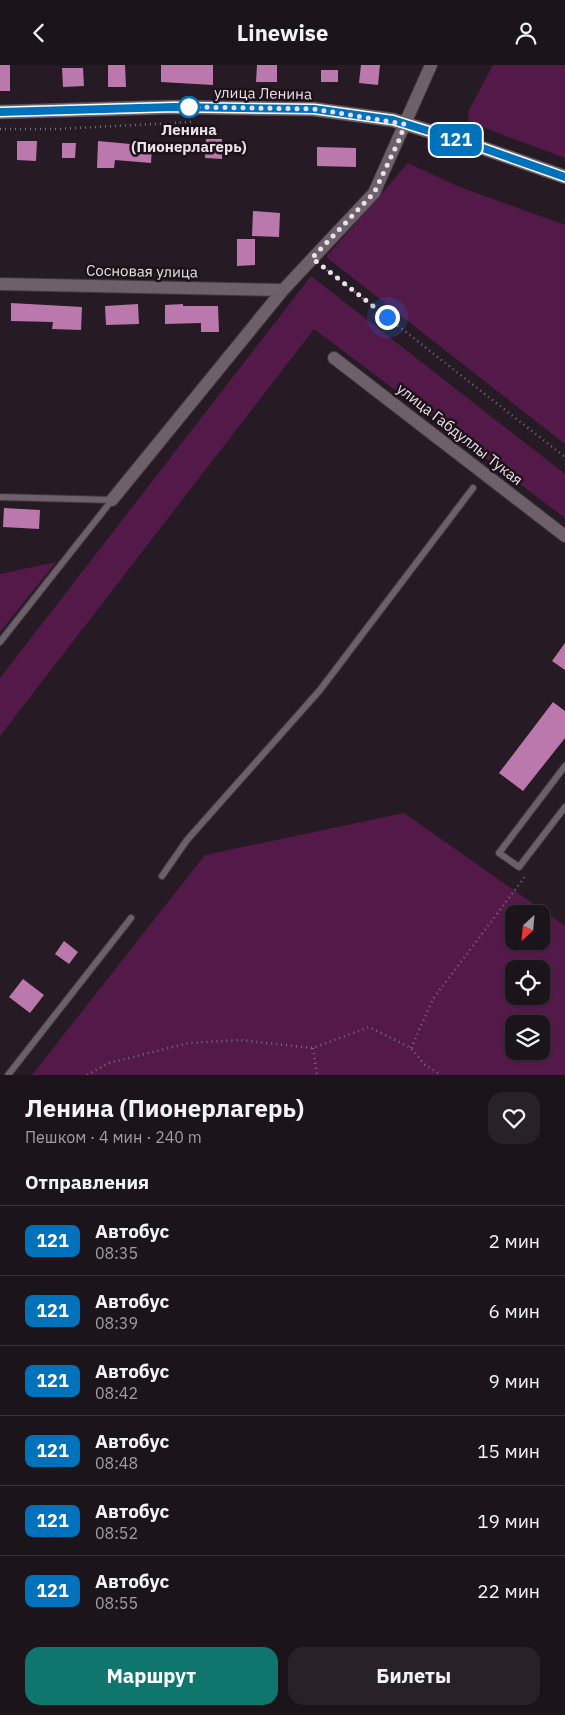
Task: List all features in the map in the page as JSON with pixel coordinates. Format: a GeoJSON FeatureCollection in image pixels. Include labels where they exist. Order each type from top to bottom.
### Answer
{"type":"FeatureCollection","features":[{"type":"Feature","properties":{"kind":"street"},"geometry":{"type":"LineString","coordinates":[[112,499],[283,290],[374,193],[431,65]]}},
{"type":"Feature","properties":{"kind":"street","name":"улица Ленина"},"geometry":{"type":"LineString","coordinates":[[0,112],[174,107],[314,109],[404,124],[565,177]]}},
{"type":"Feature","properties":{"kind":"street","name":"Сосновая улица"},"geometry":{"type":"LineString","coordinates":[[0,284],[283,290]]}},
{"type":"Feature","properties":{"kind":"street","name":"улица Габдуллы Тукая"},"geometry":{"type":"LineString","coordinates":[[334,358],[565,536]]}},
{"type":"Feature","properties":{"kind":"lane"},"geometry":{"type":"LineString","coordinates":[[162,875],[187,840],[320,690],[473,488]]}},
{"type":"Feature","properties":{"kind":"lane"},"geometry":{"type":"LineString","coordinates":[[0,497],[112,499]]}},
{"type":"Feature","properties":{"kind":"lane"},"geometry":{"type":"LineString","coordinates":[[0,642],[112,499]]}},
{"type":"Feature","properties":{"kind":"lane"},"geometry":{"type":"LineString","coordinates":[[565,767],[499,853],[519,867],[565,807]]}},
{"type":"Feature","properties":{"kind":"lane"},"geometry":{"type":"LineString","coordinates":[[8,1075],[131,918]]}},
{"type":"Feature","properties":{"kind":"path"},"geometry":{"type":"LineString","coordinates":[[0,129],[58,129],[192,122]]}},
{"type":"Feature","properties":{"kind":"path"},"geometry":{"type":"LineString","coordinates":[[312,258],[565,457]]}},
{"type":"Feature","properties":{"kind":"path"},"geometry":{"type":"LineString","coordinates":[[411,1048],[433,999],[527,874]]}},
{"type":"Feature","properties":{"kind":"path"},"geometry":{"type":"LineString","coordinates":[[87,1075],[109,1063],[189,1043],[239,1041],[313,1048],[369,1027],[411,1048],[424,1064],[441,1075]]}},
{"type":"Feature","properties":{"kind":"path"},"geometry":{"type":"LineString","coordinates":[[313,1048],[317,1075]]}},
{"type":"Feature","properties":{"kind":"shaded area"},"geometry":{"type":"Polygon","coordinates":[[[493,65],[565,65],[565,158],[469,122],[468,112],[493,65]]]}},
{"type":"Feature","properties":{"kind":"shaded area"},"geometry":{"type":"Polygon","coordinates":[[[408,163],[457,186],[565,225],[565,444],[326,257],[408,163]]]}},
{"type":"Feature","properties":{"kind":"shaded area"},"geometry":{"type":"Polygon","coordinates":[[[311,276],[565,474],[565,518],[314,329],[0,736],[0,678],[311,276]]]}},
{"type":"Feature","properties":{"kind":"shaded area"},"geometry":{"type":"Polygon","coordinates":[[[56,562],[0,632],[0,574],[56,562]]]}},
{"type":"Feature","properties":{"kind":"shaded area"},"geometry":{"type":"Polygon","coordinates":[[[404,813],[535,905],[505,905],[505,950],[550,950],[550,915],[565,926],[565,1075],[32,1075],[205,855],[404,813]]]}},
{"type":"Feature","properties":{"kind":"building"},"geometry":{"type":"Polygon","coordinates":[[[0,65],[10,65],[10,91],[0,91],[0,65]]]}},
{"type":"Feature","properties":{"kind":"building"},"geometry":{"type":"Polygon","coordinates":[[[108,65],[125,65],[126,87],[108,87],[108,65]]]}},
{"type":"Feature","properties":{"kind":"building"},"geometry":{"type":"Polygon","coordinates":[[[161,65],[213,65],[213,85],[161,82],[161,65]]]}},
{"type":"Feature","properties":{"kind":"building"},"geometry":{"type":"Polygon","coordinates":[[[257,65],[277,65],[277,82],[256,82],[257,65]]]}},
{"type":"Feature","properties":{"kind":"building"},"geometry":{"type":"Polygon","coordinates":[[[361,65],[380,65],[378,85],[359,83],[361,65]]]}},
{"type":"Feature","properties":{"kind":"building"},"geometry":{"type":"Polygon","coordinates":[[[62,68],[83,68],[84,86],[63,87],[62,68]]]}},
{"type":"Feature","properties":{"kind":"building"},"geometry":{"type":"Polygon","coordinates":[[[321,70],[338,70],[338,82],[321,82],[321,70]]]}},
{"type":"Feature","properties":{"kind":"building"},"geometry":{"type":"Polygon","coordinates":[[[206,139],[222,139],[222,159],[205,158],[206,139]]]}},
{"type":"Feature","properties":{"kind":"building"},"geometry":{"type":"Polygon","coordinates":[[[17,141],[37,141],[36,161],[17,160],[17,141]]]}},
{"type":"Feature","properties":{"kind":"building"},"geometry":{"type":"Polygon","coordinates":[[[98,141],[152,146],[151,163],[115,160],[114,168],[97,168],[98,141]]]}},
{"type":"Feature","properties":{"kind":"building"},"geometry":{"type":"Polygon","coordinates":[[[62,143],[76,143],[75,158],[62,158],[62,143]]]}},
{"type":"Feature","properties":{"kind":"building"},"geometry":{"type":"Polygon","coordinates":[[[317,147],[356,148],[356,167],[317,166],[317,147]]]}},
{"type":"Feature","properties":{"kind":"building"},"geometry":{"type":"Polygon","coordinates":[[[253,211],[280,213],[279,237],[252,236],[253,211]]]}},
{"type":"Feature","properties":{"kind":"building"},"geometry":{"type":"Polygon","coordinates":[[[237,239],[255,239],[255,265],[237,266],[237,239]]]}},
{"type":"Feature","properties":{"kind":"building"},"geometry":{"type":"Polygon","coordinates":[[[11,303],[82,307],[81,330],[52,329],[53,322],[11,321],[11,303]]]}},
{"type":"Feature","properties":{"kind":"building"},"geometry":{"type":"Polygon","coordinates":[[[138,304],[139,324],[106,325],[105,306],[138,304]]]}},
{"type":"Feature","properties":{"kind":"building"},"geometry":{"type":"Polygon","coordinates":[[[183,304],[183,306],[218,306],[219,332],[201,332],[201,323],[165,324],[165,305],[183,304]]]}},
{"type":"Feature","properties":{"kind":"building"},"geometry":{"type":"Polygon","coordinates":[[[4,508],[40,510],[39,529],[3,527],[4,508]]]}},
{"type":"Feature","properties":{"kind":"building"},"geometry":{"type":"Polygon","coordinates":[[[565,643],[565,670],[552,661],[565,643]]]}},
{"type":"Feature","properties":{"kind":"building"},"geometry":{"type":"Polygon","coordinates":[[[553,702],[565,711],[565,738],[523,791],[499,773],[553,702]]]}},
{"type":"Feature","properties":{"kind":"building"},"geometry":{"type":"Polygon","coordinates":[[[64,941],[78,952],[69,964],[55,954],[64,941]]]}},
{"type":"Feature","properties":{"kind":"building"},"geometry":{"type":"Polygon","coordinates":[[[23,979],[44,995],[30,1013],[9,997],[23,979]]]}},
{"type":"Feature","properties":{"kind":"bus line","name":"121"},"geometry":{"type":"LineString","coordinates":[[0,112],[56,112],[174,107],[314,109],[393,120],[477,146],[565,177]]}},
{"type":"Feature","properties":{"kind":"place","name":"Ленина (Пионерлагерь)"},"geometry":{"type":"Point","coordinates":[189,107]}},
{"type":"Feature","properties":{"kind":"route"},"geometry":{"type":"LineString","coordinates":[[189,107],[314,109],[393,120],[404,124],[401,136],[374,193],[312,258],[387,317]]}}]}
